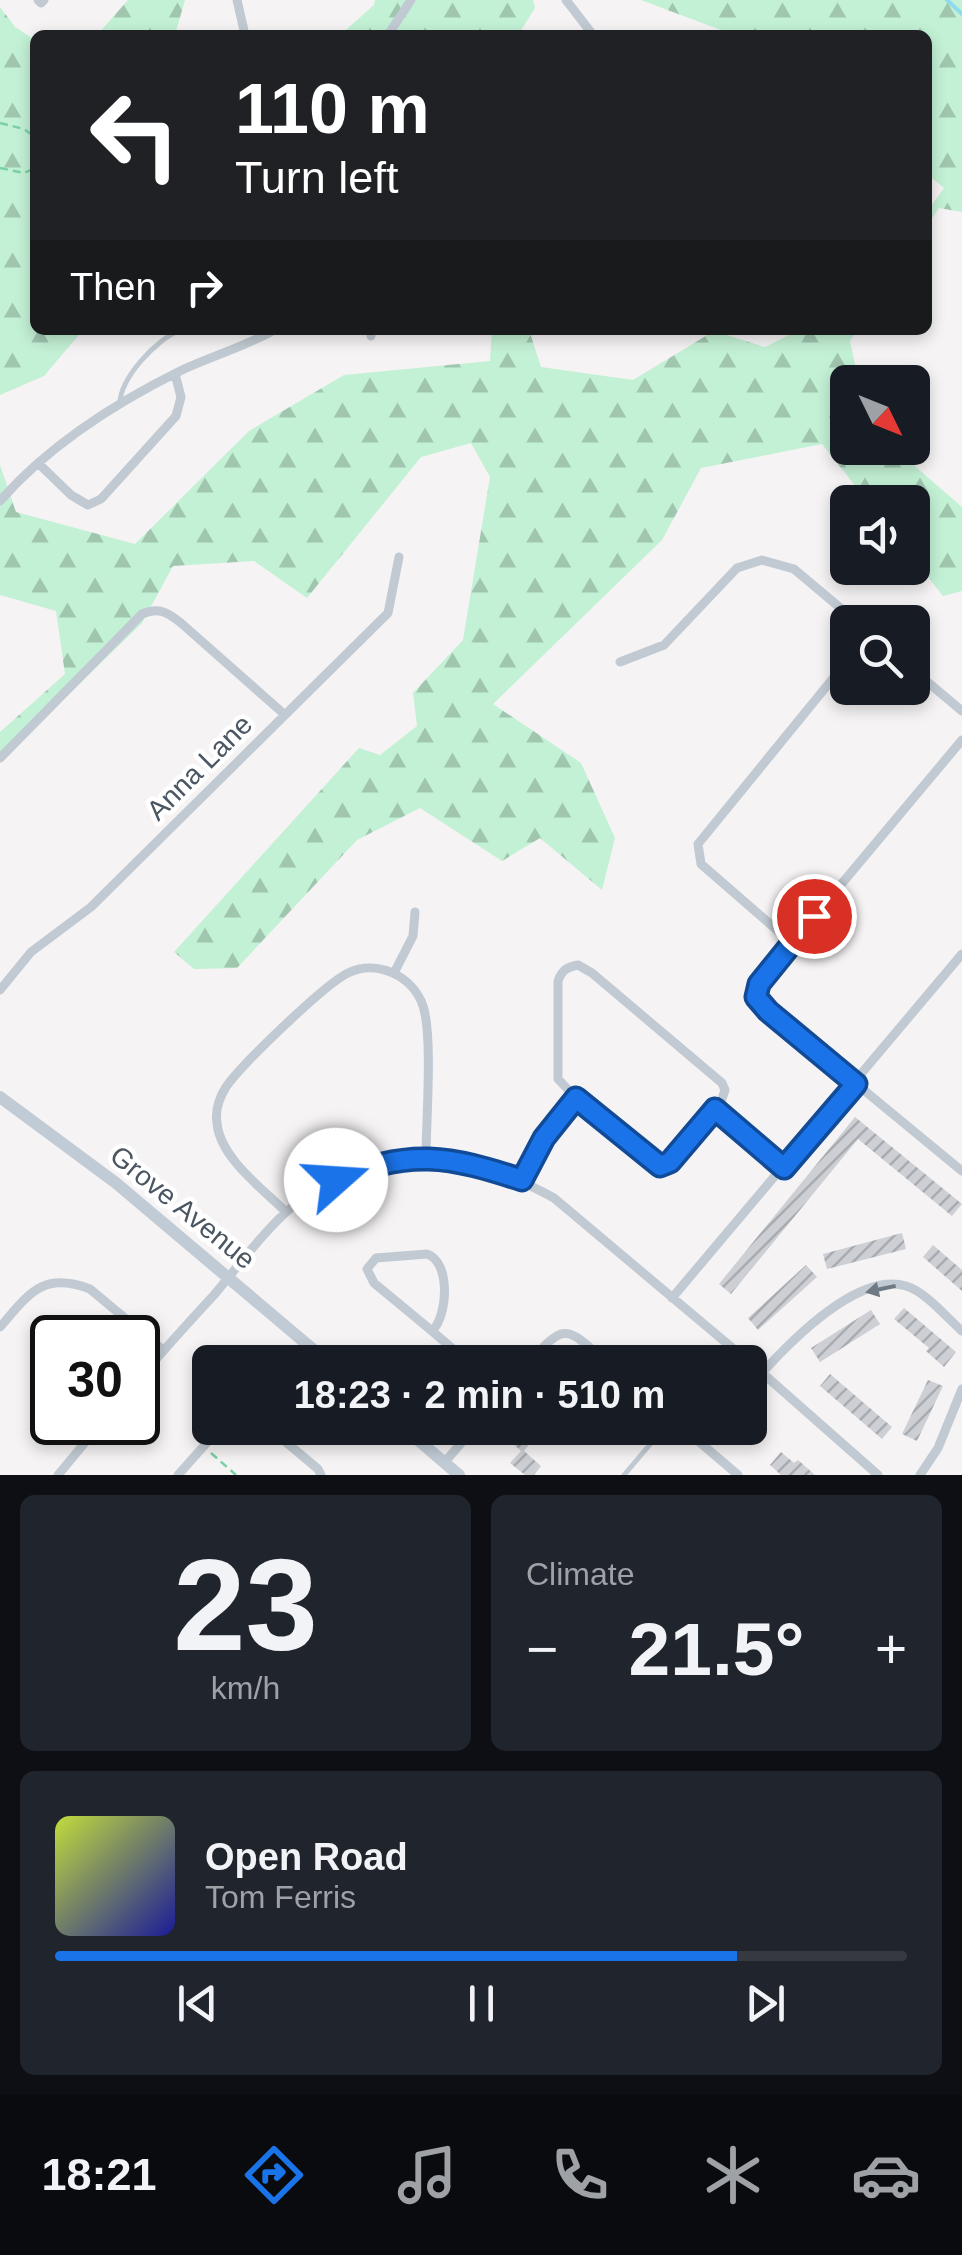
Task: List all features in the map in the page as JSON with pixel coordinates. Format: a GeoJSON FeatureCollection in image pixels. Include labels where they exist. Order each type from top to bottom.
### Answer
{"type":"FeatureCollection","features":[{"type":"Feature","properties":{"kind":"street"},"geometry":{"type":"LineString","coordinates":[[237,0],[243,30]]}},
{"type":"Feature","properties":{"kind":"street"},"geometry":{"type":"LineString","coordinates":[[391,30],[411,0]]}},
{"type":"Feature","properties":{"kind":"street"},"geometry":{"type":"LineString","coordinates":[[566,0],[589,30]]}},
{"type":"Feature","properties":{"kind":"street"},"geometry":{"type":"LineString","coordinates":[[0,500],[38,463],[120,405],[175,374],[261,335]]}},
{"type":"Feature","properties":{"kind":"street"},"geometry":{"type":"LineString","coordinates":[[38,463],[71,495],[88,505],[101,499],[176,416],[181,397],[175,374]]}},
{"type":"Feature","properties":{"kind":"street","name":"Anna Lane"},"geometry":{"type":"LineString","coordinates":[[0,990],[31,952],[91,906],[388,613],[399,557]]}},
{"type":"Feature","properties":{"kind":"street"},"geometry":{"type":"LineString","coordinates":[[620,662],[664,646],[737,568],[762,560],[794,569],[837,605]]}},
{"type":"Feature","properties":{"kind":"street"},"geometry":{"type":"LineString","coordinates":[[0,758],[142,614],[154,609],[168,612],[284,714]]}},
{"type":"Feature","properties":{"kind":"street"},"geometry":{"type":"LineString","coordinates":[[792,943],[701,864],[698,844],[830,682]]}},
{"type":"Feature","properties":{"kind":"street"},"geometry":{"type":"LineString","coordinates":[[930,684],[962,711]]}},
{"type":"Feature","properties":{"kind":"street"},"geometry":{"type":"LineString","coordinates":[[962,740],[759,984],[756,997],[962,1171]]}},
{"type":"Feature","properties":{"kind":"street"},"geometry":{"type":"LineString","coordinates":[[394,972],[414,936],[414,912]]}},
{"type":"Feature","properties":{"kind":"street"},"geometry":{"type":"LineString","coordinates":[[672,1298],[962,954]]}},
{"type":"Feature","properties":{"kind":"street"},"geometry":{"type":"LineString","coordinates":[[578,966],[592,973],[718,1078],[725,1090],[715,1109],[670,1162],[660,1166],[576,1098],[558,1079],[558,981],[568,967],[578,966]]}},
{"type":"Feature","properties":{"kind":"street"},"geometry":{"type":"LineString","coordinates":[[286,1212],[224,1146],[216,1122],[220,1099],[238,1072],[331,984],[361,969],[394,972],[420,998],[426,1021],[426,1158]]}},
{"type":"Feature","properties":{"kind":"street","name":"Grove Avenue"},"geometry":{"type":"LineString","coordinates":[[0,1097],[116,1182],[308,1345]]}},
{"type":"Feature","properties":{"kind":"street"},"geometry":{"type":"LineString","coordinates":[[522,1180],[544,1138],[576,1098]]}},
{"type":"Feature","properties":{"kind":"street"},"geometry":{"type":"LineString","coordinates":[[715,1109],[784,1168]]}},
{"type":"Feature","properties":{"kind":"street"},"geometry":{"type":"LineString","coordinates":[[160,1355],[286,1212],[317,1190],[355,1172],[393,1161],[426,1158],[458,1160],[522,1180],[573,1213],[728,1345]]}},
{"type":"Feature","properties":{"kind":"street"},"geometry":{"type":"LineString","coordinates":[[432,1331],[444,1314],[440,1262],[427,1254],[376,1258],[367,1269],[369,1277],[448,1345]]}},
{"type":"Feature","properties":{"kind":"street"},"geometry":{"type":"LineString","coordinates":[[0,1327],[36,1288],[49,1282],[76,1284],[103,1298],[164,1350]]}},
{"type":"Feature","properties":{"kind":"street"},"geometry":{"type":"LineString","coordinates":[[767,1367],[789,1343],[842,1302],[887,1285],[913,1289],[962,1331]]}},
{"type":"Feature","properties":{"kind":"street"},"geometry":{"type":"LineString","coordinates":[[546,1345],[556,1334],[568,1333],[584,1345]]}},
{"type":"Feature","properties":{"kind":"street"},"geometry":{"type":"LineString","coordinates":[[767,1377],[878,1475]]}},
{"type":"Feature","properties":{"kind":"street"},"geometry":{"type":"LineString","coordinates":[[920,1475],[938,1448],[962,1390]]}},
{"type":"Feature","properties":{"kind":"street"},"geometry":{"type":"LineString","coordinates":[[58,1475],[83,1445]]}},
{"type":"Feature","properties":{"kind":"street"},"geometry":{"type":"LineString","coordinates":[[289,1445],[321,1475]]}},
{"type":"Feature","properties":{"kind":"street"},"geometry":{"type":"LineString","coordinates":[[424,1445],[456,1474]]}},
{"type":"Feature","properties":{"kind":"street"},"geometry":{"type":"LineString","coordinates":[[444,1462],[459,1445]]}},
{"type":"Feature","properties":{"kind":"street"},"geometry":{"type":"LineString","coordinates":[[703,1445],[738,1475]]}},
{"type":"Feature","properties":{"kind":"street"},"geometry":{"type":"LineString","coordinates":[[178,1475],[203,1447]]}},
{"type":"Feature","properties":{"kind":"lane"},"geometry":{"type":"LineString","coordinates":[[120,405],[120,393],[128,378],[170,335]]}},
{"type":"Feature","properties":{"kind":"lane"},"geometry":{"type":"LineString","coordinates":[[624,1475],[650,1445]]}},
{"type":"Feature","properties":{"kind":"path"},"geometry":{"type":"LineString","coordinates":[[0,123],[30,133]]}},
{"type":"Feature","properties":{"kind":"path"},"geometry":{"type":"LineString","coordinates":[[0,168],[24,173],[30,170]]}},
{"type":"Feature","properties":{"kind":"path"},"geometry":{"type":"LineString","coordinates":[[203,1447],[236,1475]]}},
{"type":"Feature","properties":{"kind":"green space"},"geometry":{"type":"Polygon","coordinates":[[[128,0],[185,0],[176,30],[101,30],[128,0]]]}},
{"type":"Feature","properties":{"kind":"green space"},"geometry":{"type":"Polygon","coordinates":[[[375,0],[533,0],[535,8],[521,30],[346,30],[375,0]]]}},
{"type":"Feature","properties":{"kind":"green space"},"geometry":{"type":"Polygon","coordinates":[[[641,0],[962,0],[962,212],[939,208],[932,219],[932,204],[944,188],[932,178],[932,30],[721,30],[641,0]]]}},
{"type":"Feature","properties":{"kind":"green space"},"geometry":{"type":"Polygon","coordinates":[[[0,7],[15,27],[30,37],[30,335],[79,335],[44,376],[0,395],[0,7]]]}},
{"type":"Feature","properties":{"kind":"green space"},"geometry":{"type":"Polygon","coordinates":[[[492,335],[531,335],[541,367],[633,380],[707,335],[727,335],[765,347],[789,335],[854,335],[850,341],[855,365],[830,365],[830,454],[822,444],[701,468],[662,540],[493,704],[581,763],[615,838],[602,890],[540,838],[502,861],[420,808],[357,840],[237,968],[194,969],[174,952],[359,748],[380,755],[417,726],[413,693],[463,640],[490,477],[471,443],[421,457],[307,598],[254,561],[173,566],[142,623],[0,761],[0,732],[65,674],[56,611],[0,595],[0,465],[16,512],[135,544],[249,431],[344,375],[490,361],[492,335]]]}},
{"type":"Feature","properties":{"kind":"green space"},"geometry":{"type":"Polygon","coordinates":[[[839,465],[914,465],[962,507],[962,591],[943,596],[930,580],[930,485],[855,485],[839,465]]]}},
{"type":"Feature","properties":{"kind":"building"},"geometry":{"type":"Polygon","coordinates":[[[855,1117],[962,1204],[952,1216],[858,1139],[731,1294],[719,1284],[855,1117]]]}},
{"type":"Feature","properties":{"kind":"building"},"geometry":{"type":"Polygon","coordinates":[[[902,1233],[906,1249],[827,1269],[823,1254],[902,1233]]]}},
{"type":"Feature","properties":{"kind":"building"},"geometry":{"type":"Polygon","coordinates":[[[933,1245],[962,1270],[962,1291],[923,1257],[933,1245]]]}},
{"type":"Feature","properties":{"kind":"building"},"geometry":{"type":"Polygon","coordinates":[[[806,1265],[817,1277],[758,1330],[748,1318],[806,1265]]]}},
{"type":"Feature","properties":{"kind":"building"},"geometry":{"type":"Polygon","coordinates":[[[904,1308],[956,1352],[944,1367],[926,1351],[929,1348],[894,1319],[904,1308]]]}},
{"type":"Feature","properties":{"kind":"building"},"geometry":{"type":"Polygon","coordinates":[[[871,1310],[880,1324],[820,1362],[811,1348],[871,1310]]]}},
{"type":"Feature","properties":{"kind":"building"},"geometry":{"type":"Polygon","coordinates":[[[830,1374],[892,1427],[882,1439],[820,1386],[830,1374]]]}},
{"type":"Feature","properties":{"kind":"building"},"geometry":{"type":"Polygon","coordinates":[[[928,1380],[943,1386],[917,1441],[902,1434],[928,1380]]]}},
{"type":"Feature","properties":{"kind":"building"},"geometry":{"type":"Polygon","coordinates":[[[514,1445],[529,1445],[524,1451],[541,1466],[534,1475],[525,1475],[510,1463],[521,1451],[514,1445]]]}},
{"type":"Feature","properties":{"kind":"building"},"geometry":{"type":"Polygon","coordinates":[[[781,1452],[815,1475],[781,1475],[770,1465],[781,1452]]]}},
{"type":"Feature","properties":{"kind":"waterway"},"geometry":{"type":"LineString","coordinates":[[947,0],[962,14]]}},
{"type":"Feature","properties":{"kind":"route"},"geometry":{"type":"LineString","coordinates":[[336,1180],[375,1165],[426,1158],[458,1160],[522,1180],[544,1138],[576,1098],[660,1166],[670,1162],[715,1109],[784,1168],[856,1084],[756,997],[759,984],[814,916]]}}]}
